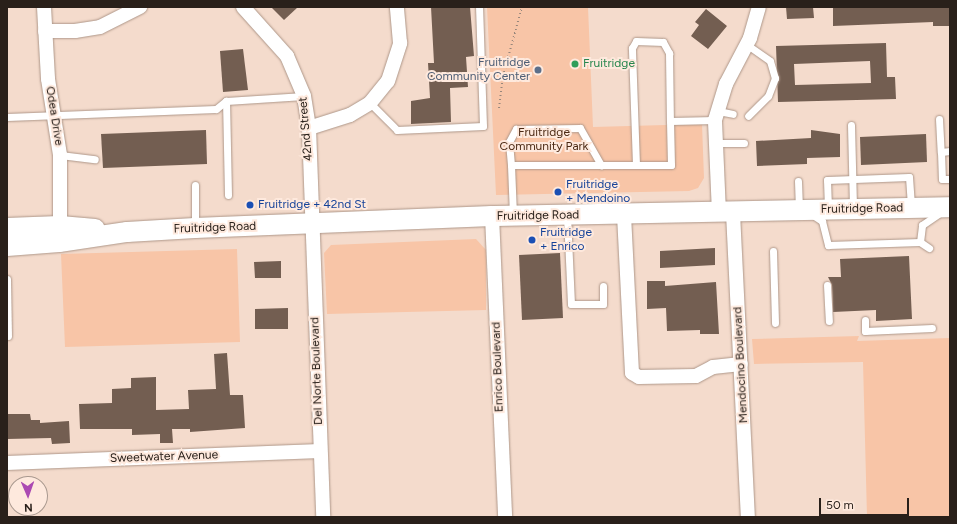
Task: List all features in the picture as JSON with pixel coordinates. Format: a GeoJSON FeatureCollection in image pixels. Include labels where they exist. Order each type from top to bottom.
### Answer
{"type":"FeatureCollection","features":[{"type":"Feature","properties":{"kind":"main road","name":"Fruitridge Road"},"geometry":{"type":"LineString","coordinates":[[7,246],[59,242],[127,232],[492,216],[624,215],[950,208]]}},
{"type":"Feature","properties":{"kind":"main road","name":"Fruitridge Road"},"geometry":{"type":"LineString","coordinates":[[7,228],[60,226],[127,232]]}},
{"type":"Feature","properties":{"kind":"street","name":"Odea Drive"},"geometry":{"type":"LineString","coordinates":[[44,7],[53,116],[60,155],[60,226]]}},
{"type":"Feature","properties":{"kind":"street"},"geometry":{"type":"LineString","coordinates":[[45,30],[75,31],[100,27],[140,7]]}},
{"type":"Feature","properties":{"kind":"street","name":"42nd Street"},"geometry":{"type":"LineString","coordinates":[[243,7],[288,56],[304,96],[309,128],[312,224]]}},
{"type":"Feature","properties":{"kind":"street"},"geometry":{"type":"LineString","coordinates":[[309,128],[350,115],[370,103],[394,72],[401,29],[397,7]]}},
{"type":"Feature","properties":{"kind":"street","name":"Mendocino Boulevard"},"geometry":{"type":"LineString","coordinates":[[748,517],[741,364],[718,143],[717,116],[726,84],[746,44],[759,7]]}},
{"type":"Feature","properties":{"kind":"street"},"geometry":{"type":"LineString","coordinates":[[624,215],[632,373],[639,377],[696,376],[713,367],[741,364]]}},
{"type":"Feature","properties":{"kind":"street","name":"Enrico Boulevard"},"geometry":{"type":"LineString","coordinates":[[492,216],[505,517]]}},
{"type":"Feature","properties":{"kind":"street","name":"Del Norte Boulevard"},"geometry":{"type":"LineString","coordinates":[[312,224],[323,517]]}},
{"type":"Feature","properties":{"kind":"street","name":"Sweetwater Avenue"},"geometry":{"type":"LineString","coordinates":[[7,463],[320,451]]}},
{"type":"Feature","properties":{"kind":"lane"},"geometry":{"type":"LineString","coordinates":[[370,103],[397,130],[483,126],[479,7]]}},
{"type":"Feature","properties":{"kind":"lane"},"geometry":{"type":"LineString","coordinates":[[511,165],[601,166],[671,165],[669,53],[663,42],[636,41],[632,48],[636,165]]}},
{"type":"Feature","properties":{"kind":"lane"},"geometry":{"type":"LineString","coordinates":[[746,44],[770,61],[775,78],[768,96],[748,116]]}},
{"type":"Feature","properties":{"kind":"lane"},"geometry":{"type":"LineString","coordinates":[[7,117],[216,108],[226,101],[304,96]]}},
{"type":"Feature","properties":{"kind":"lane"},"geometry":{"type":"LineString","coordinates":[[226,101],[228,196]]}},
{"type":"Feature","properties":{"kind":"lane"},"geometry":{"type":"LineString","coordinates":[[670,121],[733,114]]}},
{"type":"Feature","properties":{"kind":"lane"},"geometry":{"type":"LineString","coordinates":[[940,119],[942,179],[950,179]]}},
{"type":"Feature","properties":{"kind":"lane"},"geometry":{"type":"LineString","coordinates":[[851,125],[853,210]]}},
{"type":"Feature","properties":{"kind":"lane"},"geometry":{"type":"LineString","coordinates":[[513,216],[509,142],[516,129],[580,128],[601,166]]}},
{"type":"Feature","properties":{"kind":"lane"},"geometry":{"type":"LineString","coordinates":[[718,143],[744,143]]}},
{"type":"Feature","properties":{"kind":"lane"},"geometry":{"type":"LineString","coordinates":[[941,152],[950,151]]}},
{"type":"Feature","properties":{"kind":"lane"},"geometry":{"type":"LineString","coordinates":[[60,155],[95,159]]}},
{"type":"Feature","properties":{"kind":"lane"},"geometry":{"type":"LineString","coordinates":[[828,210],[827,180],[909,177],[911,208]]}},
{"type":"Feature","properties":{"kind":"lane"},"geometry":{"type":"LineString","coordinates":[[798,181],[799,211],[816,216],[822,221],[828,245],[920,242],[929,248]]}},
{"type":"Feature","properties":{"kind":"lane"},"geometry":{"type":"LineString","coordinates":[[195,185],[195,228]]}},
{"type":"Feature","properties":{"kind":"lane"},"geometry":{"type":"LineString","coordinates":[[920,242],[922,225],[950,208]]}},
{"type":"Feature","properties":{"kind":"lane"},"geometry":{"type":"LineString","coordinates":[[567,215],[571,304],[603,304],[603,286]]}},
{"type":"Feature","properties":{"kind":"lane"},"geometry":{"type":"LineString","coordinates":[[773,251],[776,323]]}},
{"type":"Feature","properties":{"kind":"lane"},"geometry":{"type":"LineString","coordinates":[[7,279],[8,336]]}},
{"type":"Feature","properties":{"kind":"lane"},"geometry":{"type":"LineString","coordinates":[[826,286],[828,321]]}},
{"type":"Feature","properties":{"kind":"lane"},"geometry":{"type":"LineString","coordinates":[[865,320],[865,331],[932,328]]}},
{"type":"Feature","properties":{"kind":"path"},"geometry":{"type":"LineString","coordinates":[[499,108],[503,76],[522,7]]}},
{"type":"Feature","properties":{"kind":"green space","name":"Fruitridge Community Park"},"geometry":{"type":"Polygon","coordinates":[[[487,7],[588,7],[593,127],[702,124],[704,178],[698,188],[689,191],[496,195],[487,7]]]}},
{"type":"Feature","properties":{"kind":"green space"},"geometry":{"type":"Polygon","coordinates":[[[476,239],[486,250],[486,310],[327,314],[324,253],[331,245],[476,239]]]}},
{"type":"Feature","properties":{"kind":"green space"},"geometry":{"type":"Polygon","coordinates":[[[237,249],[240,342],[65,347],[61,254],[237,249]]]}},
{"type":"Feature","properties":{"kind":"green space"},"geometry":{"type":"Polygon","coordinates":[[[859,336],[857,341],[950,338],[950,517],[867,517],[863,362],[754,364],[752,339],[859,336]]]}},
{"type":"Feature","properties":{"kind":"building"},"geometry":{"type":"Polygon","coordinates":[[[271,7],[298,7],[284,20],[271,7]]]}},
{"type":"Feature","properties":{"kind":"building"},"geometry":{"type":"Polygon","coordinates":[[[431,7],[470,7],[474,56],[466,57],[468,87],[450,88],[451,122],[411,124],[411,101],[430,98],[428,63],[434,63],[431,7]]]}},
{"type":"Feature","properties":{"kind":"building"},"geometry":{"type":"Polygon","coordinates":[[[786,7],[813,7],[814,18],[787,19],[786,7]]]}},
{"type":"Feature","properties":{"kind":"building"},"geometry":{"type":"Polygon","coordinates":[[[833,7],[950,7],[950,26],[933,26],[933,22],[833,26],[833,7]]]}},
{"type":"Feature","properties":{"kind":"building"},"geometry":{"type":"Polygon","coordinates":[[[706,9],[727,26],[708,49],[691,36],[699,25],[695,22],[706,9]]]}},
{"type":"Feature","properties":{"kind":"building"},"geometry":{"type":"Polygon","coordinates":[[[886,43],[887,77],[895,77],[896,99],[778,102],[776,46],[886,43]],[[870,61],[794,64],[795,85],[871,83],[870,61]]]}},
{"type":"Feature","properties":{"kind":"building"},"geometry":{"type":"Polygon","coordinates":[[[243,49],[248,90],[223,92],[220,51],[243,49]]]}},
{"type":"Feature","properties":{"kind":"building"},"geometry":{"type":"Polygon","coordinates":[[[206,130],[207,164],[103,168],[101,134],[206,130]]]}},
{"type":"Feature","properties":{"kind":"building"},"geometry":{"type":"Polygon","coordinates":[[[811,130],[840,134],[840,157],[807,158],[807,164],[757,166],[756,141],[811,138],[811,130]]]}},
{"type":"Feature","properties":{"kind":"building"},"geometry":{"type":"Polygon","coordinates":[[[926,134],[927,162],[861,165],[860,137],[926,134]]]}},
{"type":"Feature","properties":{"kind":"building"},"geometry":{"type":"Polygon","coordinates":[[[715,248],[715,265],[660,268],[660,251],[715,248]]]}},
{"type":"Feature","properties":{"kind":"building"},"geometry":{"type":"Polygon","coordinates":[[[560,253],[563,318],[522,320],[519,255],[560,253]]]}},
{"type":"Feature","properties":{"kind":"building"},"geometry":{"type":"Polygon","coordinates":[[[909,256],[912,319],[876,321],[876,310],[833,312],[832,285],[828,277],[841,277],[840,259],[909,256]]]}},
{"type":"Feature","properties":{"kind":"building"},"geometry":{"type":"Polygon","coordinates":[[[281,261],[281,278],[255,278],[254,262],[281,261]]]}},
{"type":"Feature","properties":{"kind":"building"},"geometry":{"type":"Polygon","coordinates":[[[647,281],[665,281],[665,286],[716,282],[719,334],[700,334],[700,330],[667,331],[666,308],[647,309],[647,281]]]}},
{"type":"Feature","properties":{"kind":"building"},"geometry":{"type":"Polygon","coordinates":[[[288,308],[288,329],[255,329],[255,309],[288,308]]]}},
{"type":"Feature","properties":{"kind":"building"},"geometry":{"type":"Polygon","coordinates":[[[227,353],[230,395],[243,395],[245,428],[190,432],[190,429],[172,429],[173,443],[160,443],[160,434],[132,435],[132,429],[80,429],[79,404],[112,403],[112,389],[131,388],[131,378],[156,377],[156,410],[189,409],[188,390],[216,389],[214,354],[227,353]]]}},
{"type":"Feature","properties":{"kind":"building"},"geometry":{"type":"Polygon","coordinates":[[[7,414],[30,414],[31,420],[40,420],[40,423],[69,421],[70,443],[52,444],[51,438],[7,439],[7,414]]]}},
{"type":"Feature","properties":{"kind":"place","name":"Fruitridge"},"geometry":{"type":"Point","coordinates":[575,64]}},
{"type":"Feature","properties":{"kind":"place","name":"Fruitridge Community Center"},"geometry":{"type":"Point","coordinates":[538,70]}},
{"type":"Feature","properties":{"kind":"place","name":"Fruitridge + Mendoino"},"geometry":{"type":"Point","coordinates":[558,192]}},
{"type":"Feature","properties":{"kind":"place","name":"Fruitridge + 42nd St"},"geometry":{"type":"Point","coordinates":[250,205]}},
{"type":"Feature","properties":{"kind":"place","name":"Fruitridge + Enrico"},"geometry":{"type":"Point","coordinates":[532,240]}}]}
